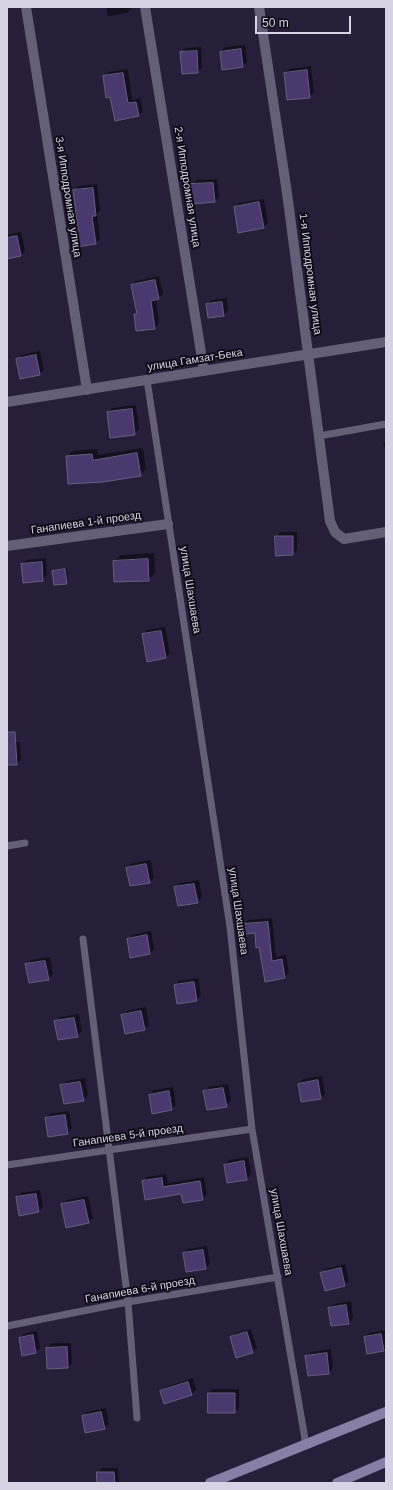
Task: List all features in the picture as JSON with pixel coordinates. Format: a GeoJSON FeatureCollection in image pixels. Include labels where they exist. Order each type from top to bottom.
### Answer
{"type":"FeatureCollection","features":[{"type":"Feature","properties":{"kind":"main road"},"geometry":{"type":"LineString","coordinates":[[210,1483],[386,1412]]}},
{"type":"Feature","properties":{"kind":"main road"},"geometry":{"type":"LineString","coordinates":[[337,1483],[386,1462]]}},
{"type":"Feature","properties":{"kind":"street","name":"3-я Ипподромная улица"},"geometry":{"type":"LineString","coordinates":[[26,7],[87,390]]}},
{"type":"Feature","properties":{"kind":"street","name":"2-я Ипподромная улица"},"geometry":{"type":"LineString","coordinates":[[145,7],[204,370]]}},
{"type":"Feature","properties":{"kind":"street","name":"1-я Ипподромная улица"},"geometry":{"type":"LineString","coordinates":[[259,7],[287,193],[330,521],[335,532],[344,539],[386,532]]}},
{"type":"Feature","properties":{"kind":"street","name":"улица Гамзат-Бека"},"geometry":{"type":"LineString","coordinates":[[7,402],[386,342]]}},
{"type":"Feature","properties":{"kind":"street","name":"Ганапиева 1-й проезд"},"geometry":{"type":"LineString","coordinates":[[7,546],[168,524]]}},
{"type":"Feature","properties":{"kind":"lane","name":"улица Шахшаева"},"geometry":{"type":"LineString","coordinates":[[147,380],[230,927],[252,1129],[306,1445]]}},
{"type":"Feature","properties":{"kind":"lane"},"geometry":{"type":"LineString","coordinates":[[319,436],[386,424]]}},
{"type":"Feature","properties":{"kind":"lane"},"geometry":{"type":"LineString","coordinates":[[7,846],[25,843]]}},
{"type":"Feature","properties":{"kind":"lane"},"geometry":{"type":"LineString","coordinates":[[83,939],[128,1302],[137,1418]]}},
{"type":"Feature","properties":{"kind":"lane","name":"Ганапиева 5-й проезд"},"geometry":{"type":"LineString","coordinates":[[7,1166],[252,1129]]}},
{"type":"Feature","properties":{"kind":"lane","name":"Ганапиева 6-й проезд"},"geometry":{"type":"LineString","coordinates":[[7,1326],[128,1302],[278,1277]]}},
{"type":"Feature","properties":{"kind":"building"},"geometry":{"type":"Polygon","coordinates":[[[241,49],[243,67],[222,70],[220,52],[241,49]]]}},
{"type":"Feature","properties":{"kind":"building"},"geometry":{"type":"Polygon","coordinates":[[[197,51],[198,73],[182,74],[180,52],[197,51]]]}},
{"type":"Feature","properties":{"kind":"building"},"geometry":{"type":"Polygon","coordinates":[[[307,70],[310,98],[287,100],[284,73],[307,70]]]}},
{"type":"Feature","properties":{"kind":"building"},"geometry":{"type":"Polygon","coordinates":[[[123,73],[128,103],[136,102],[139,116],[115,121],[110,97],[106,98],[103,76],[123,73]]]}},
{"type":"Feature","properties":{"kind":"building"},"geometry":{"type":"Polygon","coordinates":[[[213,183],[215,202],[193,204],[191,184],[213,183]]]}},
{"type":"Feature","properties":{"kind":"building"},"geometry":{"type":"Polygon","coordinates":[[[93,188],[96,216],[92,216],[96,244],[77,247],[75,230],[78,229],[73,190],[93,188]]]}},
{"type":"Feature","properties":{"kind":"building"},"geometry":{"type":"Polygon","coordinates":[[[259,202],[264,228],[238,233],[234,207],[259,202]]]}},
{"type":"Feature","properties":{"kind":"building"},"geometry":{"type":"Polygon","coordinates":[[[17,236],[21,256],[7,259],[7,238],[17,236]]]}},
{"type":"Feature","properties":{"kind":"building"},"geometry":{"type":"Polygon","coordinates":[[[155,280],[159,299],[151,301],[155,329],[136,331],[134,314],[137,314],[131,285],[155,280]]]}},
{"type":"Feature","properties":{"kind":"building"},"geometry":{"type":"Polygon","coordinates":[[[222,302],[224,316],[208,318],[206,304],[222,302]]]}},
{"type":"Feature","properties":{"kind":"building"},"geometry":{"type":"Polygon","coordinates":[[[36,355],[40,375],[20,379],[16,359],[36,355]]]}},
{"type":"Feature","properties":{"kind":"building"},"geometry":{"type":"Polygon","coordinates":[[[132,409],[135,435],[110,438],[107,412],[132,409]]]}},
{"type":"Feature","properties":{"kind":"building"},"geometry":{"type":"Polygon","coordinates":[[[137,453],[141,476],[103,482],[68,484],[66,456],[92,454],[93,460],[137,453]]]}},
{"type":"Feature","properties":{"kind":"building"},"geometry":{"type":"Polygon","coordinates":[[[275,536],[293,536],[293,555],[276,556],[275,536]]]}},
{"type":"Feature","properties":{"kind":"building"},"geometry":{"type":"Polygon","coordinates":[[[148,559],[149,581],[114,582],[113,561],[148,559]]]}},
{"type":"Feature","properties":{"kind":"building"},"geometry":{"type":"Polygon","coordinates":[[[42,562],[43,581],[23,583],[21,564],[42,562]]]}},
{"type":"Feature","properties":{"kind":"building"},"geometry":{"type":"Polygon","coordinates":[[[65,569],[67,584],[54,585],[52,571],[65,569]]]}},
{"type":"Feature","properties":{"kind":"building"},"geometry":{"type":"Polygon","coordinates":[[[161,631],[166,658],[147,662],[142,634],[161,631]]]}},
{"type":"Feature","properties":{"kind":"building"},"geometry":{"type":"Polygon","coordinates":[[[7,732],[15,732],[17,765],[7,765],[7,732]]]}},
{"type":"Feature","properties":{"kind":"building"},"geometry":{"type":"Polygon","coordinates":[[[146,864],[150,883],[130,886],[126,868],[146,864]]]}},
{"type":"Feature","properties":{"kind":"building"},"geometry":{"type":"Polygon","coordinates":[[[194,884],[198,903],[178,906],[174,887],[194,884]]]}},
{"type":"Feature","properties":{"kind":"building"},"geometry":{"type":"Polygon","coordinates":[[[268,922],[272,961],[282,959],[285,978],[265,982],[259,947],[256,948],[255,933],[244,934],[243,924],[268,922]]]}},
{"type":"Feature","properties":{"kind":"building"},"geometry":{"type":"Polygon","coordinates":[[[147,935],[150,954],[130,958],[127,939],[147,935]]]}},
{"type":"Feature","properties":{"kind":"building"},"geometry":{"type":"Polygon","coordinates":[[[45,961],[49,980],[29,983],[25,964],[45,961]]]}},
{"type":"Feature","properties":{"kind":"building"},"geometry":{"type":"Polygon","coordinates":[[[194,982],[197,1001],[177,1004],[174,985],[194,982]]]}},
{"type":"Feature","properties":{"kind":"building"},"geometry":{"type":"Polygon","coordinates":[[[141,1011],[145,1030],[125,1034],[121,1015],[141,1011]]]}},
{"type":"Feature","properties":{"kind":"building"},"geometry":{"type":"Polygon","coordinates":[[[74,1018],[78,1037],[58,1040],[54,1021],[74,1018]]]}},
{"type":"Feature","properties":{"kind":"building"},"geometry":{"type":"Polygon","coordinates":[[[318,1080],[321,1099],[301,1102],[298,1084],[318,1080]]]}},
{"type":"Feature","properties":{"kind":"building"},"geometry":{"type":"Polygon","coordinates":[[[80,1082],[84,1101],[64,1104],[60,1085],[80,1082]]]}},
{"type":"Feature","properties":{"kind":"building"},"geometry":{"type":"Polygon","coordinates":[[[223,1088],[227,1107],[207,1110],[203,1091],[223,1088]]]}},
{"type":"Feature","properties":{"kind":"building"},"geometry":{"type":"Polygon","coordinates":[[[169,1091],[172,1110],[152,1114],[149,1095],[169,1091]]]}},
{"type":"Feature","properties":{"kind":"building"},"geometry":{"type":"Polygon","coordinates":[[[65,1115],[68,1134],[48,1137],[45,1118],[65,1115]]]}},
{"type":"Feature","properties":{"kind":"building"},"geometry":{"type":"Polygon","coordinates":[[[244,1161],[247,1180],[227,1183],[224,1165],[244,1161]]]}},
{"type":"Feature","properties":{"kind":"building"},"geometry":{"type":"Polygon","coordinates":[[[162,1178],[163,1187],[200,1181],[203,1200],[183,1203],[181,1194],[145,1200],[142,1181],[162,1178]]]}},
{"type":"Feature","properties":{"kind":"building"},"geometry":{"type":"Polygon","coordinates":[[[36,1194],[39,1212],[19,1216],[16,1197],[36,1194]]]}},
{"type":"Feature","properties":{"kind":"building"},"geometry":{"type":"Polygon","coordinates":[[[84,1200],[89,1223],[66,1228],[61,1204],[84,1200]]]}},
{"type":"Feature","properties":{"kind":"building"},"geometry":{"type":"Polygon","coordinates":[[[203,1250],[206,1269],[186,1272],[183,1253],[203,1250]]]}},
{"type":"Feature","properties":{"kind":"building"},"geometry":{"type":"Polygon","coordinates":[[[341,1268],[345,1286],[325,1291],[320,1273],[341,1268]]]}},
{"type":"Feature","properties":{"kind":"building"},"geometry":{"type":"Polygon","coordinates":[[[346,1305],[349,1324],[331,1326],[328,1308],[346,1305]]]}},
{"type":"Feature","properties":{"kind":"building"},"geometry":{"type":"Polygon","coordinates":[[[247,1332],[253,1353],[236,1358],[230,1337],[247,1332]]]}},
{"type":"Feature","properties":{"kind":"building"},"geometry":{"type":"Polygon","coordinates":[[[381,1334],[384,1351],[367,1354],[364,1337],[381,1334]]]}},
{"type":"Feature","properties":{"kind":"building"},"geometry":{"type":"Polygon","coordinates":[[[33,1335],[36,1353],[22,1356],[19,1338],[33,1335]]]}},
{"type":"Feature","properties":{"kind":"building"},"geometry":{"type":"Polygon","coordinates":[[[67,1347],[68,1368],[47,1369],[46,1348],[67,1347]]]}},
{"type":"Feature","properties":{"kind":"building"},"geometry":{"type":"Polygon","coordinates":[[[327,1353],[329,1374],[308,1376],[305,1356],[327,1353]]]}},
{"type":"Feature","properties":{"kind":"building"},"geometry":{"type":"Polygon","coordinates":[[[188,1382],[192,1395],[164,1404],[160,1391],[188,1382]]]}},
{"type":"Feature","properties":{"kind":"building"},"geometry":{"type":"Polygon","coordinates":[[[208,1393],[235,1393],[235,1413],[208,1413],[208,1393]]]}},
{"type":"Feature","properties":{"kind":"building"},"geometry":{"type":"Polygon","coordinates":[[[101,1412],[105,1429],[85,1433],[82,1416],[101,1412]]]}},
{"type":"Feature","properties":{"kind":"building"},"geometry":{"type":"Polygon","coordinates":[[[97,1472],[114,1472],[115,1483],[97,1483],[97,1472]]]}}]}
